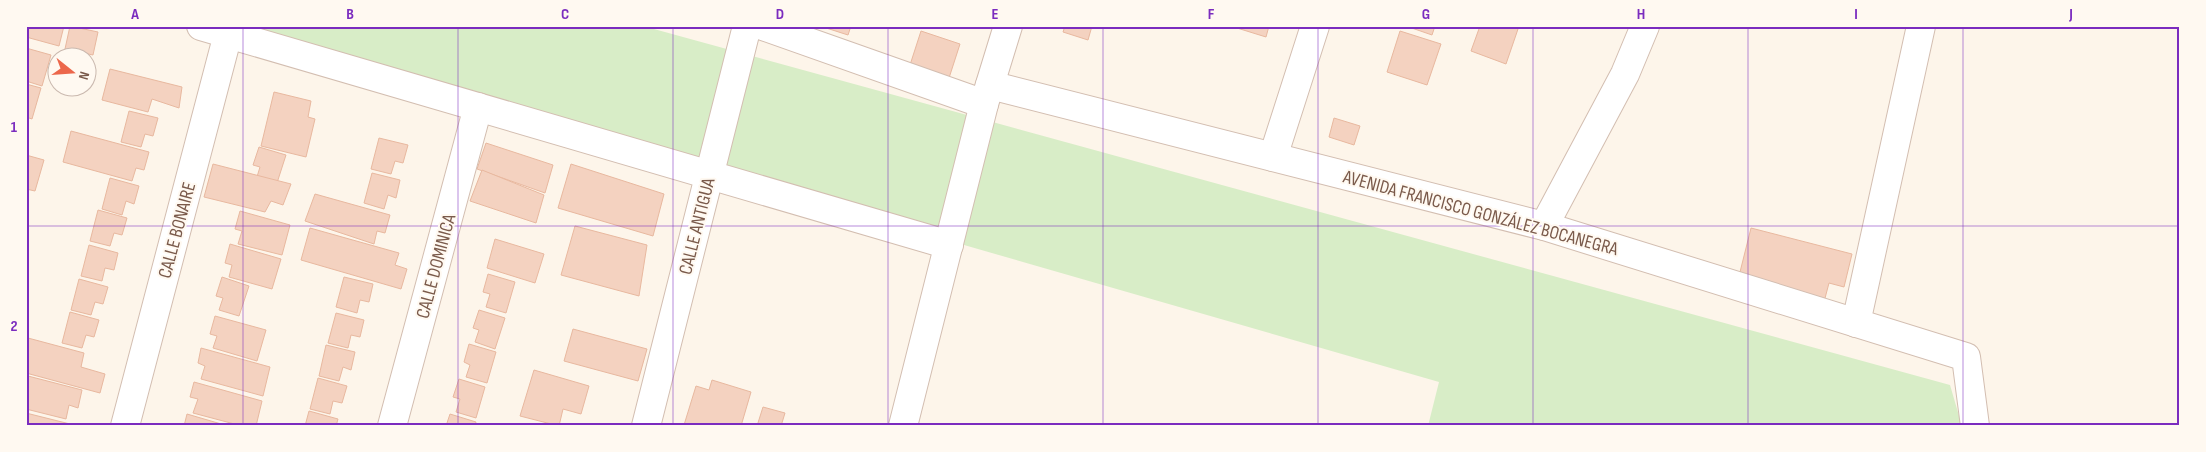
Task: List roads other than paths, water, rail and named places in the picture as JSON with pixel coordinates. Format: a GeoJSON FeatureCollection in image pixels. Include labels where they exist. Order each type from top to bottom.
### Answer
{"type":"FeatureCollection","features":[{"type":"Feature","properties":{"kind":"street"},"geometry":{"type":"LineString","coordinates":[[202,26],[949,245]]}},
{"type":"Feature","properties":{"kind":"street","name":"CALLE ANTIGUA"},"geometry":{"type":"LineString","coordinates":[[646,426],[747,26]]}},
{"type":"Feature","properties":{"kind":"street","name":"AVENIDA FRANCISCO GONZÁLEZ BOCANEGRA"},"geometry":{"type":"LineString","coordinates":[[763,26],[987,94],[1273,157],[1544,226],[1966,357],[1974,426]]}},
{"type":"Feature","properties":{"kind":"street"},"geometry":{"type":"LineString","coordinates":[[903,426],[987,94],[1008,26]]}},
{"type":"Feature","properties":{"kind":"street"},"geometry":{"type":"LineString","coordinates":[[1273,157],[1315,26]]}},
{"type":"Feature","properties":{"kind":"street"},"geometry":{"type":"LineString","coordinates":[[1544,226],[1625,74],[1645,26]]}},
{"type":"Feature","properties":{"kind":"street"},"geometry":{"type":"LineString","coordinates":[[1856,323],[1921,26]]}},
{"type":"Feature","properties":{"kind":"street","name":"CALLE BONAIRE"},"geometry":{"type":"LineString","coordinates":[[125,426],[228,34]]}},
{"type":"Feature","properties":{"kind":"street","name":"CALLE DOMINICA"},"geometry":{"type":"LineString","coordinates":[[392,426],[478,107]]}}]}
